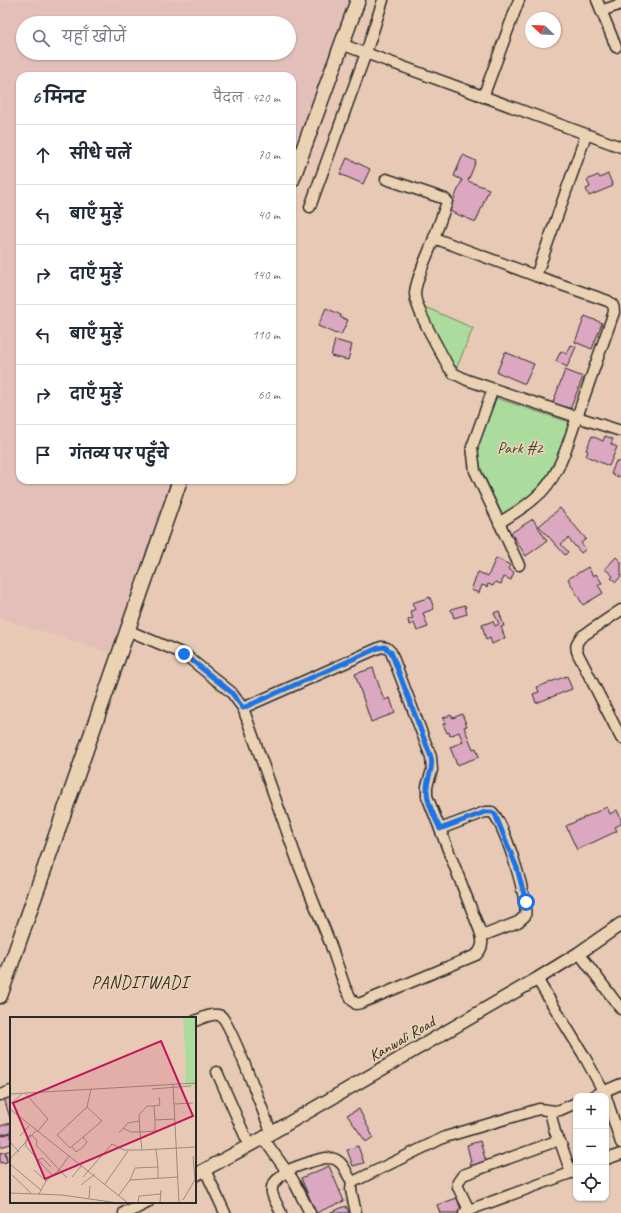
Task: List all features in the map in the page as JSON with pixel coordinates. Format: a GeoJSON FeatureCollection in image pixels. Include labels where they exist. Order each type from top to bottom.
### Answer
{"type":"FeatureCollection","features":[{"type":"Feature","properties":{"kind":"main road"},"geometry":{"type":"LineString","coordinates":[[296,169],[358,0]]}},
{"type":"Feature","properties":{"kind":"main road"},"geometry":{"type":"LineString","coordinates":[[0,996],[179,484]]}},
{"type":"Feature","properties":{"kind":"street"},"geometry":{"type":"LineString","coordinates":[[310,207],[366,54],[383,0]]}},
{"type":"Feature","properties":{"kind":"street"},"geometry":{"type":"LineString","coordinates":[[483,97],[519,0]]}},
{"type":"Feature","properties":{"kind":"street"},"geometry":{"type":"LineString","coordinates":[[597,0],[616,47]]}},
{"type":"Feature","properties":{"kind":"street"},"geometry":{"type":"LineString","coordinates":[[601,11],[621,4]]}},
{"type":"Feature","properties":{"kind":"street"},"geometry":{"type":"LineString","coordinates":[[341,44],[586,135],[621,146]]}},
{"type":"Feature","properties":{"kind":"street"},"geometry":{"type":"LineString","coordinates":[[536,276],[586,135]]}},
{"type":"Feature","properties":{"kind":"street"},"geometry":{"type":"LineString","coordinates":[[386,179],[445,199],[446,205],[415,293],[418,306],[449,368],[453,373],[458,377],[621,432]]}},
{"type":"Feature","properties":{"kind":"street"},"geometry":{"type":"LineString","coordinates":[[434,238],[608,301],[614,307],[614,312],[564,453],[550,481],[536,498],[499,523]]}},
{"type":"Feature","properties":{"kind":"street"},"geometry":{"type":"LineString","coordinates":[[493,389],[472,447],[475,471],[519,565]]}},
{"type":"Feature","properties":{"kind":"street"},"geometry":{"type":"LineString","coordinates":[[621,610],[581,637],[577,642],[576,648],[621,738]]}},
{"type":"Feature","properties":{"kind":"street"},"geometry":{"type":"LineString","coordinates":[[128,630],[184,654],[231,692],[243,708],[300,868],[330,942],[345,988],[356,1004],[476,955],[480,951],[482,945],[482,936],[427,796],[427,786],[432,770],[431,757],[391,652],[385,647],[378,648],[243,708]]}},
{"type":"Feature","properties":{"kind":"street"},"geometry":{"type":"LineString","coordinates":[[440,829],[485,812],[492,812],[495,814],[500,824],[514,861],[526,902],[525,916],[518,922],[482,936]]}},
{"type":"Feature","properties":{"kind":"street","name":"Kanwali Road"},"geometry":{"type":"LineString","coordinates":[[200,1172],[250,1145],[537,979],[579,953],[621,924]]}},
{"type":"Feature","properties":{"kind":"street"},"geometry":{"type":"LineString","coordinates":[[579,953],[621,1009]]}},
{"type":"Feature","properties":{"kind":"street"},"geometry":{"type":"LineString","coordinates":[[537,979],[604,1093]]}},
{"type":"Feature","properties":{"kind":"street"},"geometry":{"type":"LineString","coordinates":[[196,1021],[210,1015],[220,1015],[224,1019],[232,1035],[267,1135],[310,1213]]}},
{"type":"Feature","properties":{"kind":"street"},"geometry":{"type":"LineString","coordinates":[[217,1072],[250,1145]]}},
{"type":"Feature","properties":{"kind":"street"},"geometry":{"type":"LineString","coordinates":[[608,1093],[621,1084]]}},
{"type":"Feature","properties":{"kind":"street"},"geometry":{"type":"LineString","coordinates":[[0,1095],[10,1091]]}},
{"type":"Feature","properties":{"kind":"street"},"geometry":{"type":"LineString","coordinates":[[352,1181],[360,1180],[433,1141],[539,1109],[550,1111],[560,1110],[573,1104]]}},
{"type":"Feature","properties":{"kind":"street"},"geometry":{"type":"LineString","coordinates":[[609,1106],[621,1141]]}},
{"type":"Feature","properties":{"kind":"street"},"geometry":{"type":"LineString","coordinates":[[550,1111],[555,1132],[573,1170]]}},
{"type":"Feature","properties":{"kind":"street"},"geometry":{"type":"LineString","coordinates":[[559,1140],[463,1175],[458,1182],[458,1187],[466,1212],[573,1172]]}},
{"type":"Feature","properties":{"kind":"street"},"geometry":{"type":"LineString","coordinates":[[609,1158],[621,1154]]}},
{"type":"Feature","properties":{"kind":"street"},"geometry":{"type":"LineString","coordinates":[[281,1213],[272,1193],[273,1184],[287,1171],[319,1160],[332,1158],[343,1165],[352,1181],[351,1190],[356,1213]]}},
{"type":"Feature","properties":{"kind":"street"},"geometry":{"type":"LineString","coordinates":[[200,1172],[225,1213]]}},
{"type":"Feature","properties":{"kind":"street"},"geometry":{"type":"LineString","coordinates":[[125,1213],[145,1203]]}},
{"type":"Feature","properties":{"kind":"shaded area"},"geometry":{"type":"Polygon","coordinates":[[[0,0],[355,0],[296,159],[296,72],[16,72],[16,484],[176,484],[112,654],[0,618],[0,0]]]}},
{"type":"Feature","properties":{"kind":"green space"},"geometry":{"type":"Polygon","coordinates":[[[418,304],[473,328],[455,372],[418,304]]]}},
{"type":"Feature","properties":{"kind":"green space","name":"Park #2"},"geometry":{"type":"Polygon","coordinates":[[[496,398],[572,423],[558,465],[528,501],[504,518],[481,469],[477,448],[496,398]]]}},
{"type":"Feature","properties":{"kind":"building"},"geometry":{"type":"Polygon","coordinates":[[[463,155],[476,161],[468,181],[489,189],[476,222],[449,211],[462,180],[454,176],[463,155]]]}},
{"type":"Feature","properties":{"kind":"building"},"geometry":{"type":"Polygon","coordinates":[[[347,158],[370,169],[363,184],[340,174],[347,158]]]}},
{"type":"Feature","properties":{"kind":"building"},"geometry":{"type":"Polygon","coordinates":[[[608,174],[613,186],[589,196],[586,189],[590,187],[587,180],[598,175],[600,178],[608,174]]]}},
{"type":"Feature","properties":{"kind":"building"},"geometry":{"type":"Polygon","coordinates":[[[326,308],[348,320],[341,335],[318,326],[326,308]]]}},
{"type":"Feature","properties":{"kind":"building"},"geometry":{"type":"Polygon","coordinates":[[[585,316],[602,323],[592,349],[575,342],[585,316]]]}},
{"type":"Feature","properties":{"kind":"building"},"geometry":{"type":"Polygon","coordinates":[[[335,340],[352,345],[348,360],[331,356],[335,340]]]}},
{"type":"Feature","properties":{"kind":"building"},"geometry":{"type":"Polygon","coordinates":[[[571,345],[576,347],[567,367],[556,361],[561,351],[567,354],[571,345]]]}},
{"type":"Feature","properties":{"kind":"building"},"geometry":{"type":"Polygon","coordinates":[[[505,352],[534,364],[525,384],[497,372],[505,352]]]}},
{"type":"Feature","properties":{"kind":"building"},"geometry":{"type":"Polygon","coordinates":[[[565,370],[583,377],[569,412],[552,405],[565,370]]]}},
{"type":"Feature","properties":{"kind":"building"},"geometry":{"type":"Polygon","coordinates":[[[592,436],[603,441],[605,436],[613,439],[611,444],[617,447],[609,466],[586,456],[588,451],[586,450],[592,436]]]}},
{"type":"Feature","properties":{"kind":"building"},"geometry":{"type":"Polygon","coordinates":[[[616,461],[621,463],[621,472],[619,477],[611,474],[616,461]]]}},
{"type":"Feature","properties":{"kind":"building"},"geometry":{"type":"Polygon","coordinates":[[[560,508],[586,539],[581,543],[586,549],[581,553],[568,538],[561,544],[568,552],[565,555],[539,526],[560,508]]]}},
{"type":"Feature","properties":{"kind":"building"},"geometry":{"type":"Polygon","coordinates":[[[533,519],[547,541],[526,556],[511,533],[533,519]]]}},
{"type":"Feature","properties":{"kind":"building"},"geometry":{"type":"Polygon","coordinates":[[[616,557],[621,562],[621,576],[616,582],[611,578],[613,576],[605,569],[616,557]]]}},
{"type":"Feature","properties":{"kind":"building"},"geometry":{"type":"Polygon","coordinates":[[[496,558],[510,565],[508,569],[514,572],[511,580],[504,577],[501,584],[495,582],[493,586],[488,584],[487,587],[482,585],[479,593],[471,590],[478,572],[488,576],[496,558]]]}},
{"type":"Feature","properties":{"kind":"building"},"geometry":{"type":"Polygon","coordinates":[[[588,567],[593,576],[596,574],[602,583],[598,585],[603,593],[583,605],[568,579],[588,567]]]}},
{"type":"Feature","properties":{"kind":"building"},"geometry":{"type":"Polygon","coordinates":[[[430,597],[434,609],[423,613],[428,627],[417,631],[414,623],[409,625],[408,620],[413,618],[410,611],[415,610],[412,603],[430,597]]]}},
{"type":"Feature","properties":{"kind":"building"},"geometry":{"type":"Polygon","coordinates":[[[465,605],[467,614],[454,618],[451,609],[465,605]]]}},
{"type":"Feature","properties":{"kind":"building"},"geometry":{"type":"Polygon","coordinates":[[[499,611],[504,626],[501,627],[505,638],[492,644],[490,638],[486,640],[482,625],[493,621],[495,626],[499,624],[494,613],[499,611]]]}},
{"type":"Feature","properties":{"kind":"building"},"geometry":{"type":"Polygon","coordinates":[[[373,668],[384,700],[390,698],[395,713],[371,722],[355,674],[373,668]]]}},
{"type":"Feature","properties":{"kind":"building"},"geometry":{"type":"Polygon","coordinates":[[[567,676],[572,689],[536,703],[533,694],[539,692],[537,687],[567,676]]]}},
{"type":"Feature","properties":{"kind":"building"},"geometry":{"type":"Polygon","coordinates":[[[462,714],[467,726],[464,727],[473,749],[476,748],[479,757],[457,765],[450,747],[463,742],[459,732],[450,736],[449,732],[447,733],[443,724],[446,723],[443,718],[451,715],[453,718],[462,714]]]}},
{"type":"Feature","properties":{"kind":"building"},"geometry":{"type":"Polygon","coordinates":[[[607,807],[610,814],[617,810],[621,819],[621,824],[615,827],[617,831],[577,850],[566,826],[607,807]]]}},
{"type":"Feature","properties":{"kind":"building"},"geometry":{"type":"Polygon","coordinates":[[[10,1096],[10,1118],[4,1098],[10,1096]]]}},
{"type":"Feature","properties":{"kind":"building"},"geometry":{"type":"Polygon","coordinates":[[[359,1109],[373,1137],[366,1142],[347,1115],[359,1109]]]}},
{"type":"Feature","properties":{"kind":"building"},"geometry":{"type":"Polygon","coordinates":[[[10,1123],[10,1132],[0,1135],[0,1126],[10,1123]]]}},
{"type":"Feature","properties":{"kind":"building"},"geometry":{"type":"Polygon","coordinates":[[[10,1133],[10,1144],[0,1147],[0,1136],[10,1133]]]}},
{"type":"Feature","properties":{"kind":"building"},"geometry":{"type":"Polygon","coordinates":[[[480,1141],[486,1162],[471,1166],[467,1145],[480,1141]]]}},
{"type":"Feature","properties":{"kind":"building"},"geometry":{"type":"Polygon","coordinates":[[[358,1146],[364,1163],[353,1166],[347,1150],[358,1146]]]}},
{"type":"Feature","properties":{"kind":"building"},"geometry":{"type":"Polygon","coordinates":[[[10,1150],[10,1159],[7,1160],[5,1152],[10,1150]]]}},
{"type":"Feature","properties":{"kind":"building"},"geometry":{"type":"Polygon","coordinates":[[[5,1152],[7,1162],[0,1163],[0,1153],[5,1152]]]}},
{"type":"Feature","properties":{"kind":"building"},"geometry":{"type":"Polygon","coordinates":[[[329,1166],[344,1201],[316,1213],[301,1178],[329,1166]]]}},
{"type":"Feature","properties":{"kind":"building"},"geometry":{"type":"Polygon","coordinates":[[[457,1198],[462,1213],[440,1213],[437,1205],[457,1198]]]}},
{"type":"Feature","properties":{"kind":"building"},"geometry":{"type":"Polygon","coordinates":[[[346,1206],[349,1213],[329,1213],[346,1206]]]}},
{"type":"Feature","properties":{"kind":"district","name":"PANDITWADI"},"geometry":{"type":"Point","coordinates":[140,982]}},
{"type":"Feature","properties":{"kind":"route"},"geometry":{"type":"LineString","coordinates":[[184,654],[231,692],[243,708],[378,648],[385,647],[388,649],[391,652],[431,757],[433,764],[427,786],[427,796],[440,829],[485,812],[492,812],[495,814],[517,868],[526,902]]}}]}
